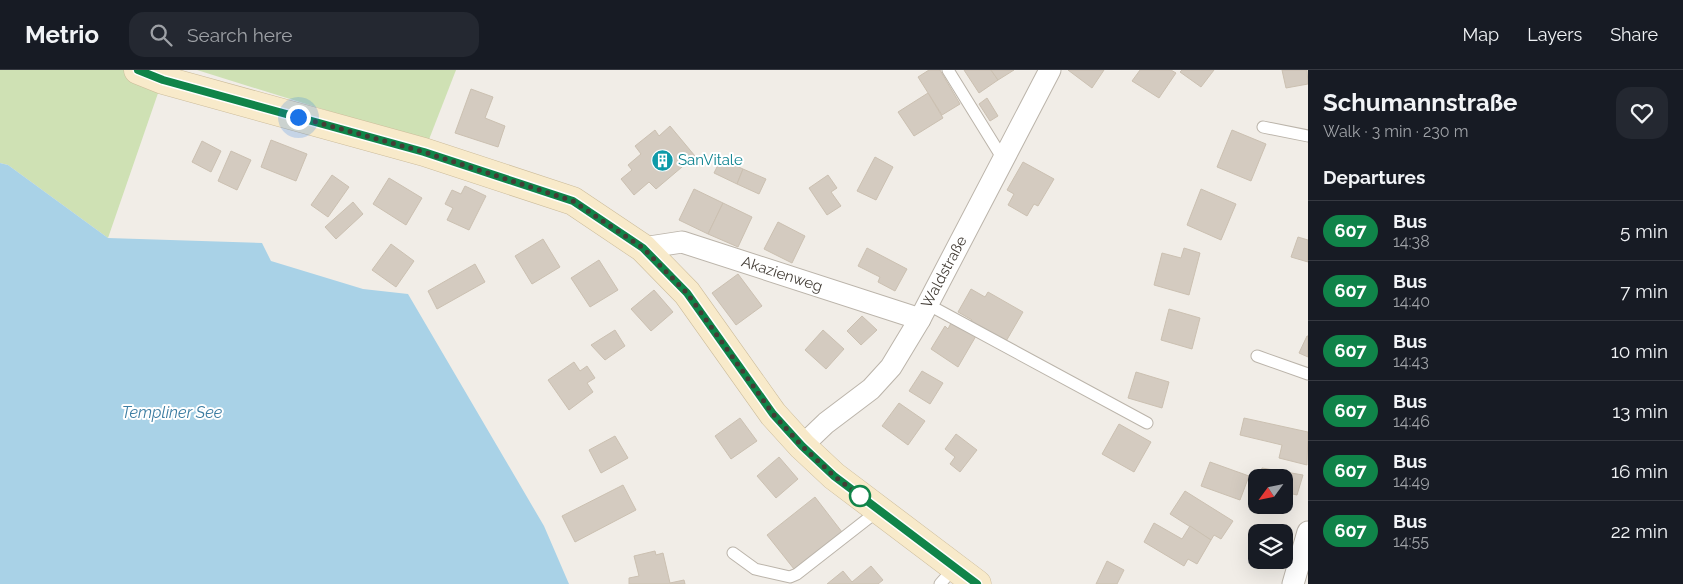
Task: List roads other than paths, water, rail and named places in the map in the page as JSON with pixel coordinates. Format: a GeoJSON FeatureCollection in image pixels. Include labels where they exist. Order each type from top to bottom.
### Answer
{"type":"FeatureCollection","features":[{"type":"Feature","properties":{"kind":"street"},"geometry":{"type":"LineString","coordinates":[[138,70],[163,80],[424,152],[573,201],[643,248],[687,293],[773,414],[802,446],[834,476],[879,510],[948,576],[977,584]]}},
{"type":"Feature","properties":{"kind":"street","name":"Waldstraße"},"geometry":{"type":"LineString","coordinates":[[802,446],[826,423],[871,389],[891,367],[923,311],[1050,70]]}},
{"type":"Feature","properties":{"kind":"street","name":"Akazienweg"},"geometry":{"type":"LineString","coordinates":[[643,248],[682,242],[923,311]]}},
{"type":"Feature","properties":{"kind":"street"},"geometry":{"type":"LineString","coordinates":[[1292,584],[1308,532]]}},
{"type":"Feature","properties":{"kind":"lane"},"geometry":{"type":"LineString","coordinates":[[948,70],[1003,159]]}},
{"type":"Feature","properties":{"kind":"lane"},"geometry":{"type":"LineString","coordinates":[[1264,127],[1308,136]]}},
{"type":"Feature","properties":{"kind":"lane"},"geometry":{"type":"LineString","coordinates":[[923,311],[1147,423]]}},
{"type":"Feature","properties":{"kind":"lane"},"geometry":{"type":"LineString","coordinates":[[1256,356],[1308,374]]}},
{"type":"Feature","properties":{"kind":"lane"},"geometry":{"type":"LineString","coordinates":[[733,553],[755,570],[790,577],[797,574],[879,510]]}},
{"type":"Feature","properties":{"kind":"water","name":"Templiner See"},"geometry":{"type":"Polygon","coordinates":[[[0,163],[8,165],[108,238],[262,243],[271,261],[363,289],[408,294],[544,526],[569,584],[0,584],[0,163]]]}},
{"type":"Feature","properties":{"kind":"place","name":"SanVitale"},"geometry":{"type":"Point","coordinates":[662,160]}}]}
